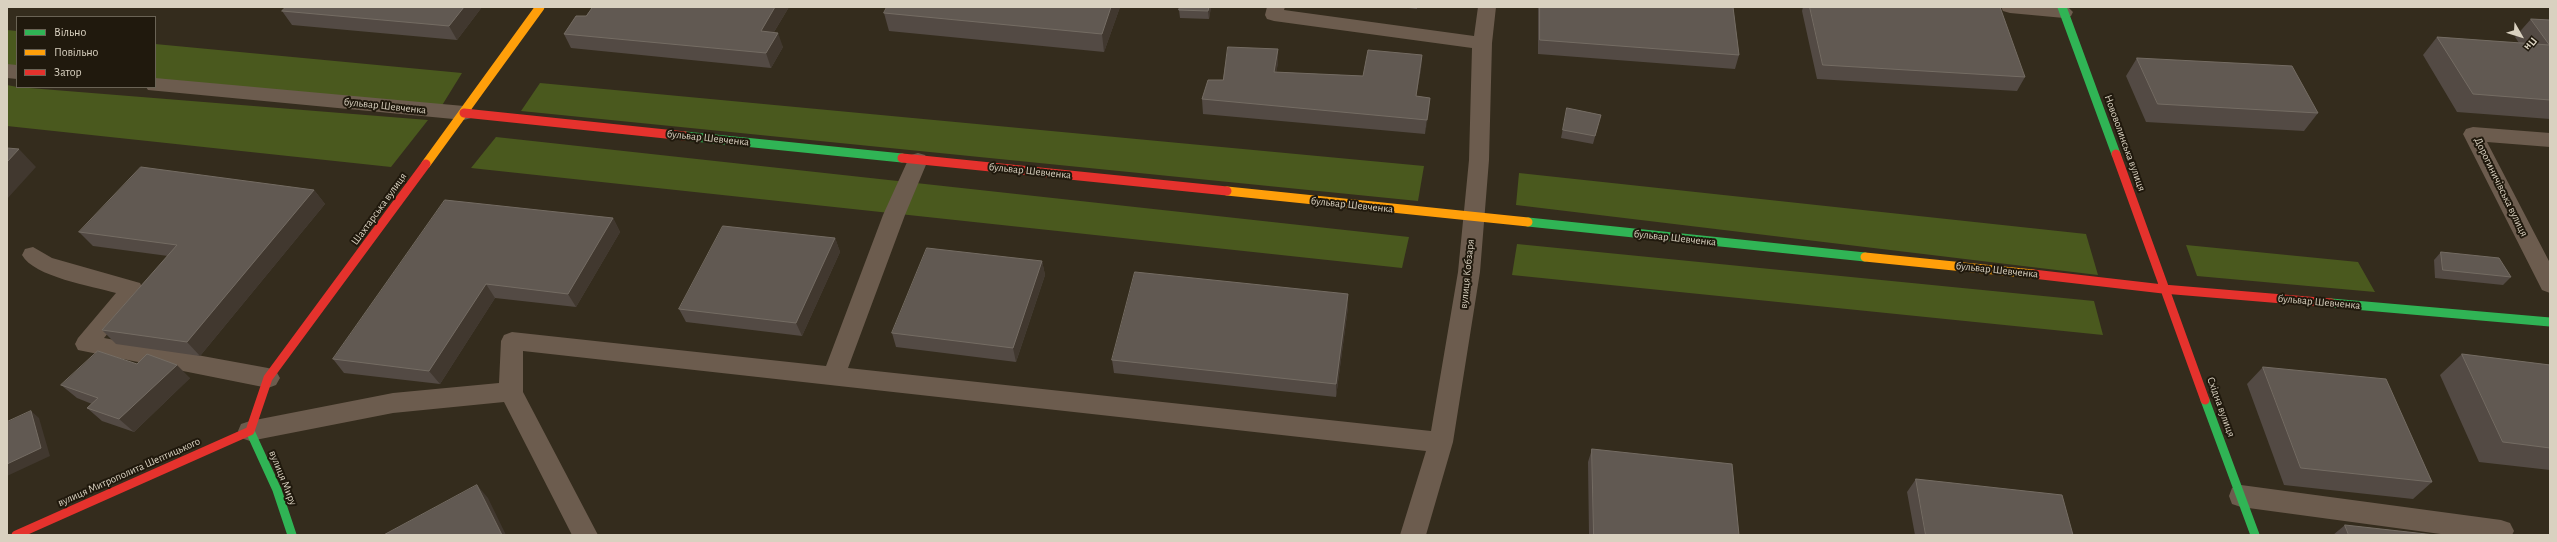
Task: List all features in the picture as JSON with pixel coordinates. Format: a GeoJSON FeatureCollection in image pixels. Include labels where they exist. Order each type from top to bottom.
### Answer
{"type":"FeatureCollection","features":[{"type":"Feature","properties":{"kind":"street","name":"Шахтарська вулиця"},"geometry":{"type":"LineString","coordinates":[[250,431],[268,378],[464,113],[540,7]]}},
{"type":"Feature","properties":{"kind":"street"},"geometry":{"type":"LineString","coordinates":[[1276,7],[1274,15],[1482,43]]}},
{"type":"Feature","properties":{"kind":"street","name":"вулиця Кобзаря"},"geometry":{"type":"LineString","coordinates":[[1413,535],[1441,442],[1469,272],[1472,218],[1479,160],[1482,43],[1487,7]]}},
{"type":"Feature","properties":{"kind":"street"},"geometry":{"type":"LineString","coordinates":[[2010,7],[2063,9]]}},
{"type":"Feature","properties":{"kind":"street","name":"Нововолинська вулиця"},"geometry":{"type":"LineString","coordinates":[[2063,9],[2142,222],[2163,289]]}},
{"type":"Feature","properties":{"kind":"street","name":"бульвар Шевченка"},"geometry":{"type":"LineString","coordinates":[[156,85],[464,113],[1472,218],[2133,284],[2163,289],[2550,322]]}},
{"type":"Feature","properties":{"kind":"street","name":"Дорогиничівська вулиця"},"geometry":{"type":"LineString","coordinates":[[2550,140],[2474,134],[2550,284]]}},
{"type":"Feature","properties":{"kind":"street"},"geometry":{"type":"LineString","coordinates":[[834,375],[894,215],[918,160]]}},
{"type":"Feature","properties":{"kind":"street"},"geometry":{"type":"LineString","coordinates":[[33,255],[45,264],[132,289],[86,344],[268,378]]}},
{"type":"Feature","properties":{"kind":"street","name":"Східна вулиця"},"geometry":{"type":"LineString","coordinates":[[2163,289],[2255,535]]}},
{"type":"Feature","properties":{"kind":"street"},"geometry":{"type":"LineString","coordinates":[[585,535],[511,392],[512,341],[1441,442]]}},
{"type":"Feature","properties":{"kind":"street"},"geometry":{"type":"LineString","coordinates":[[250,431],[279,427],[324,415],[394,402],[511,392]]}},
{"type":"Feature","properties":{"kind":"street","name":"вулиця Митрополита Шептицького"},"geometry":{"type":"LineString","coordinates":[[16,535],[250,431]]}},
{"type":"Feature","properties":{"kind":"street","name":"вулиця Миру"},"geometry":{"type":"LineString","coordinates":[[250,431],[277,490],[292,535]]}},
{"type":"Feature","properties":{"kind":"street"},"geometry":{"type":"LineString","coordinates":[[2241,496],[2501,531]]}},
{"type":"Feature","properties":{"kind":"green space"},"geometry":{"type":"Polygon","coordinates":[[[7,30],[16,31],[16,67],[7,66],[7,30]]]}},
{"type":"Feature","properties":{"kind":"green space"},"geometry":{"type":"Polygon","coordinates":[[[156,44],[462,73],[441,107],[156,80],[156,44]]]}},
{"type":"Feature","properties":{"kind":"green space"},"geometry":{"type":"Polygon","coordinates":[[[540,83],[1424,166],[1418,201],[521,111],[540,83]]]}},
{"type":"Feature","properties":{"kind":"green space"},"geometry":{"type":"Polygon","coordinates":[[[7,85],[16,88],[428,120],[391,167],[7,126],[7,85]]]}},
{"type":"Feature","properties":{"kind":"green space"},"geometry":{"type":"Polygon","coordinates":[[[496,137],[1409,237],[1402,268],[471,168],[496,137]]]}},
{"type":"Feature","properties":{"kind":"green space"},"geometry":{"type":"Polygon","coordinates":[[[1519,173],[2086,234],[2098,275],[1516,205],[1519,173]]]}},
{"type":"Feature","properties":{"kind":"green space"},"geometry":{"type":"Polygon","coordinates":[[[1517,244],[2094,301],[2103,335],[1512,275],[1517,244]]]}},
{"type":"Feature","properties":{"kind":"green space"},"geometry":{"type":"Polygon","coordinates":[[[2186,245],[2358,262],[2375,292],[2197,276],[2186,245]]]}},
{"type":"Feature","properties":{"kind":"building"},"geometry":{"type":"Polygon","coordinates":[[[286,7],[464,7],[449,26],[282,11],[286,7]]]}},
{"type":"Feature","properties":{"kind":"building"},"geometry":{"type":"Polygon","coordinates":[[[593,7],[775,7],[761,31],[778,33],[766,53],[564,34],[576,16],[586,16],[593,7]]]}},
{"type":"Feature","properties":{"kind":"building"},"geometry":{"type":"Polygon","coordinates":[[[887,7],[1111,7],[1102,34],[884,13],[887,7]]]}},
{"type":"Feature","properties":{"kind":"building"},"geometry":{"type":"Polygon","coordinates":[[[1180,7],[1209,7],[1208,11],[1179,10],[1180,7]]]}},
{"type":"Feature","properties":{"kind":"building"},"geometry":{"type":"Polygon","coordinates":[[[1540,7],[1733,7],[1739,55],[1540,40],[1540,7]]]}},
{"type":"Feature","properties":{"kind":"building"},"geometry":{"type":"Polygon","coordinates":[[[1810,7],[2000,7],[2025,77],[1823,65],[1810,7]]]}},
{"type":"Feature","properties":{"kind":"building"},"geometry":{"type":"Polygon","coordinates":[[[2531,19],[2550,20],[2550,100],[2473,94],[2437,37],[2549,45],[2531,19]]]}},
{"type":"Feature","properties":{"kind":"building"},"geometry":{"type":"Polygon","coordinates":[[[1228,47],[1278,49],[1274,72],[1363,76],[1368,50],[1422,55],[1416,96],[1430,98],[1427,120],[1202,99],[1208,80],[1223,80],[1228,47]]]}},
{"type":"Feature","properties":{"kind":"building"},"geometry":{"type":"Polygon","coordinates":[[[2137,58],[2292,66],[2318,113],[2158,104],[2137,58]]]}},
{"type":"Feature","properties":{"kind":"building"},"geometry":{"type":"Polygon","coordinates":[[[1567,108],[1601,115],[1595,136],[1563,130],[1567,108]]]}},
{"type":"Feature","properties":{"kind":"building"},"geometry":{"type":"Polygon","coordinates":[[[7,148],[19,149],[7,162],[7,148]]]}},
{"type":"Feature","properties":{"kind":"building"},"geometry":{"type":"Polygon","coordinates":[[[141,167],[314,190],[187,342],[102,330],[177,245],[79,232],[141,167]]]}},
{"type":"Feature","properties":{"kind":"building"},"geometry":{"type":"Polygon","coordinates":[[[445,200],[613,218],[568,294],[486,284],[429,371],[333,359],[445,200]]]}},
{"type":"Feature","properties":{"kind":"building"},"geometry":{"type":"Polygon","coordinates":[[[723,226],[835,238],[796,323],[679,309],[723,226]]]}},
{"type":"Feature","properties":{"kind":"building"},"geometry":{"type":"Polygon","coordinates":[[[927,248],[1042,261],[1013,348],[892,333],[927,248]]]}},
{"type":"Feature","properties":{"kind":"building"},"geometry":{"type":"Polygon","coordinates":[[[2441,252],[2499,258],[2511,277],[2443,270],[2441,252]]]}},
{"type":"Feature","properties":{"kind":"building"},"geometry":{"type":"Polygon","coordinates":[[[1135,272],[1348,294],[1336,384],[1112,360],[1135,272]]]}},
{"type":"Feature","properties":{"kind":"building"},"geometry":{"type":"Polygon","coordinates":[[[98,351],[137,364],[147,354],[177,365],[119,419],[87,408],[98,398],[61,385],[98,351]]]}},
{"type":"Feature","properties":{"kind":"building"},"geometry":{"type":"Polygon","coordinates":[[[2462,354],[2550,365],[2550,448],[2503,442],[2462,354]]]}},
{"type":"Feature","properties":{"kind":"building"},"geometry":{"type":"Polygon","coordinates":[[[2263,367],[2386,379],[2432,482],[2301,468],[2263,367]]]}},
{"type":"Feature","properties":{"kind":"building"},"geometry":{"type":"Polygon","coordinates":[[[31,411],[41,448],[7,464],[7,422],[31,411]]]}},
{"type":"Feature","properties":{"kind":"building"},"geometry":{"type":"Polygon","coordinates":[[[1592,449],[1732,464],[1739,535],[1594,535],[1592,449]]]}},
{"type":"Feature","properties":{"kind":"building"},"geometry":{"type":"Polygon","coordinates":[[[1916,479],[2062,495],[2073,535],[1926,535],[1916,479]]]}},
{"type":"Feature","properties":{"kind":"building"},"geometry":{"type":"Polygon","coordinates":[[[477,485],[502,535],[384,535],[477,485]]]}},
{"type":"Feature","properties":{"kind":"building"},"geometry":{"type":"Polygon","coordinates":[[[2345,525],[2435,535],[2349,535],[2345,525]]]}},
{"type":"Feature","properties":{"kind":"traffic: fast"},"geometry":{"type":"LineString","coordinates":[[2062,7],[2116,154]]}},
{"type":"Feature","properties":{"kind":"traffic: fast"},"geometry":{"type":"LineString","coordinates":[[685,136],[902,158]]}},
{"type":"Feature","properties":{"kind":"traffic: fast"},"geometry":{"type":"LineString","coordinates":[[1528,222],[1865,257]]}},
{"type":"Feature","properties":{"kind":"traffic: fast"},"geometry":{"type":"LineString","coordinates":[[2331,303],[2550,322]]}},
{"type":"Feature","properties":{"kind":"traffic: fast"},"geometry":{"type":"LineString","coordinates":[[2205,400],[2255,535]]}},
{"type":"Feature","properties":{"kind":"traffic: fast"},"geometry":{"type":"LineString","coordinates":[[250,431],[277,490],[292,535]]}},
{"type":"Feature","properties":{"kind":"traffic: slow"},"geometry":{"type":"LineString","coordinates":[[426,164],[540,7]]}},
{"type":"Feature","properties":{"kind":"traffic: slow"},"geometry":{"type":"LineString","coordinates":[[1227,191],[1528,222]]}},
{"type":"Feature","properties":{"kind":"traffic: slow"},"geometry":{"type":"LineString","coordinates":[[1865,257],[2033,274]]}},
{"type":"Feature","properties":{"kind":"traffic: jam"},"geometry":{"type":"LineString","coordinates":[[464,113],[685,136]]}},
{"type":"Feature","properties":{"kind":"traffic: jam"},"geometry":{"type":"LineString","coordinates":[[2116,154],[2205,400]]}},
{"type":"Feature","properties":{"kind":"traffic: jam"},"geometry":{"type":"LineString","coordinates":[[902,158],[1227,191]]}},
{"type":"Feature","properties":{"kind":"traffic: jam"},"geometry":{"type":"LineString","coordinates":[[250,431],[268,378],[426,164]]}},
{"type":"Feature","properties":{"kind":"traffic: jam"},"geometry":{"type":"LineString","coordinates":[[2033,274],[2163,289],[2331,303]]}},
{"type":"Feature","properties":{"kind":"traffic: jam"},"geometry":{"type":"LineString","coordinates":[[16,535],[250,431]]}}]}
